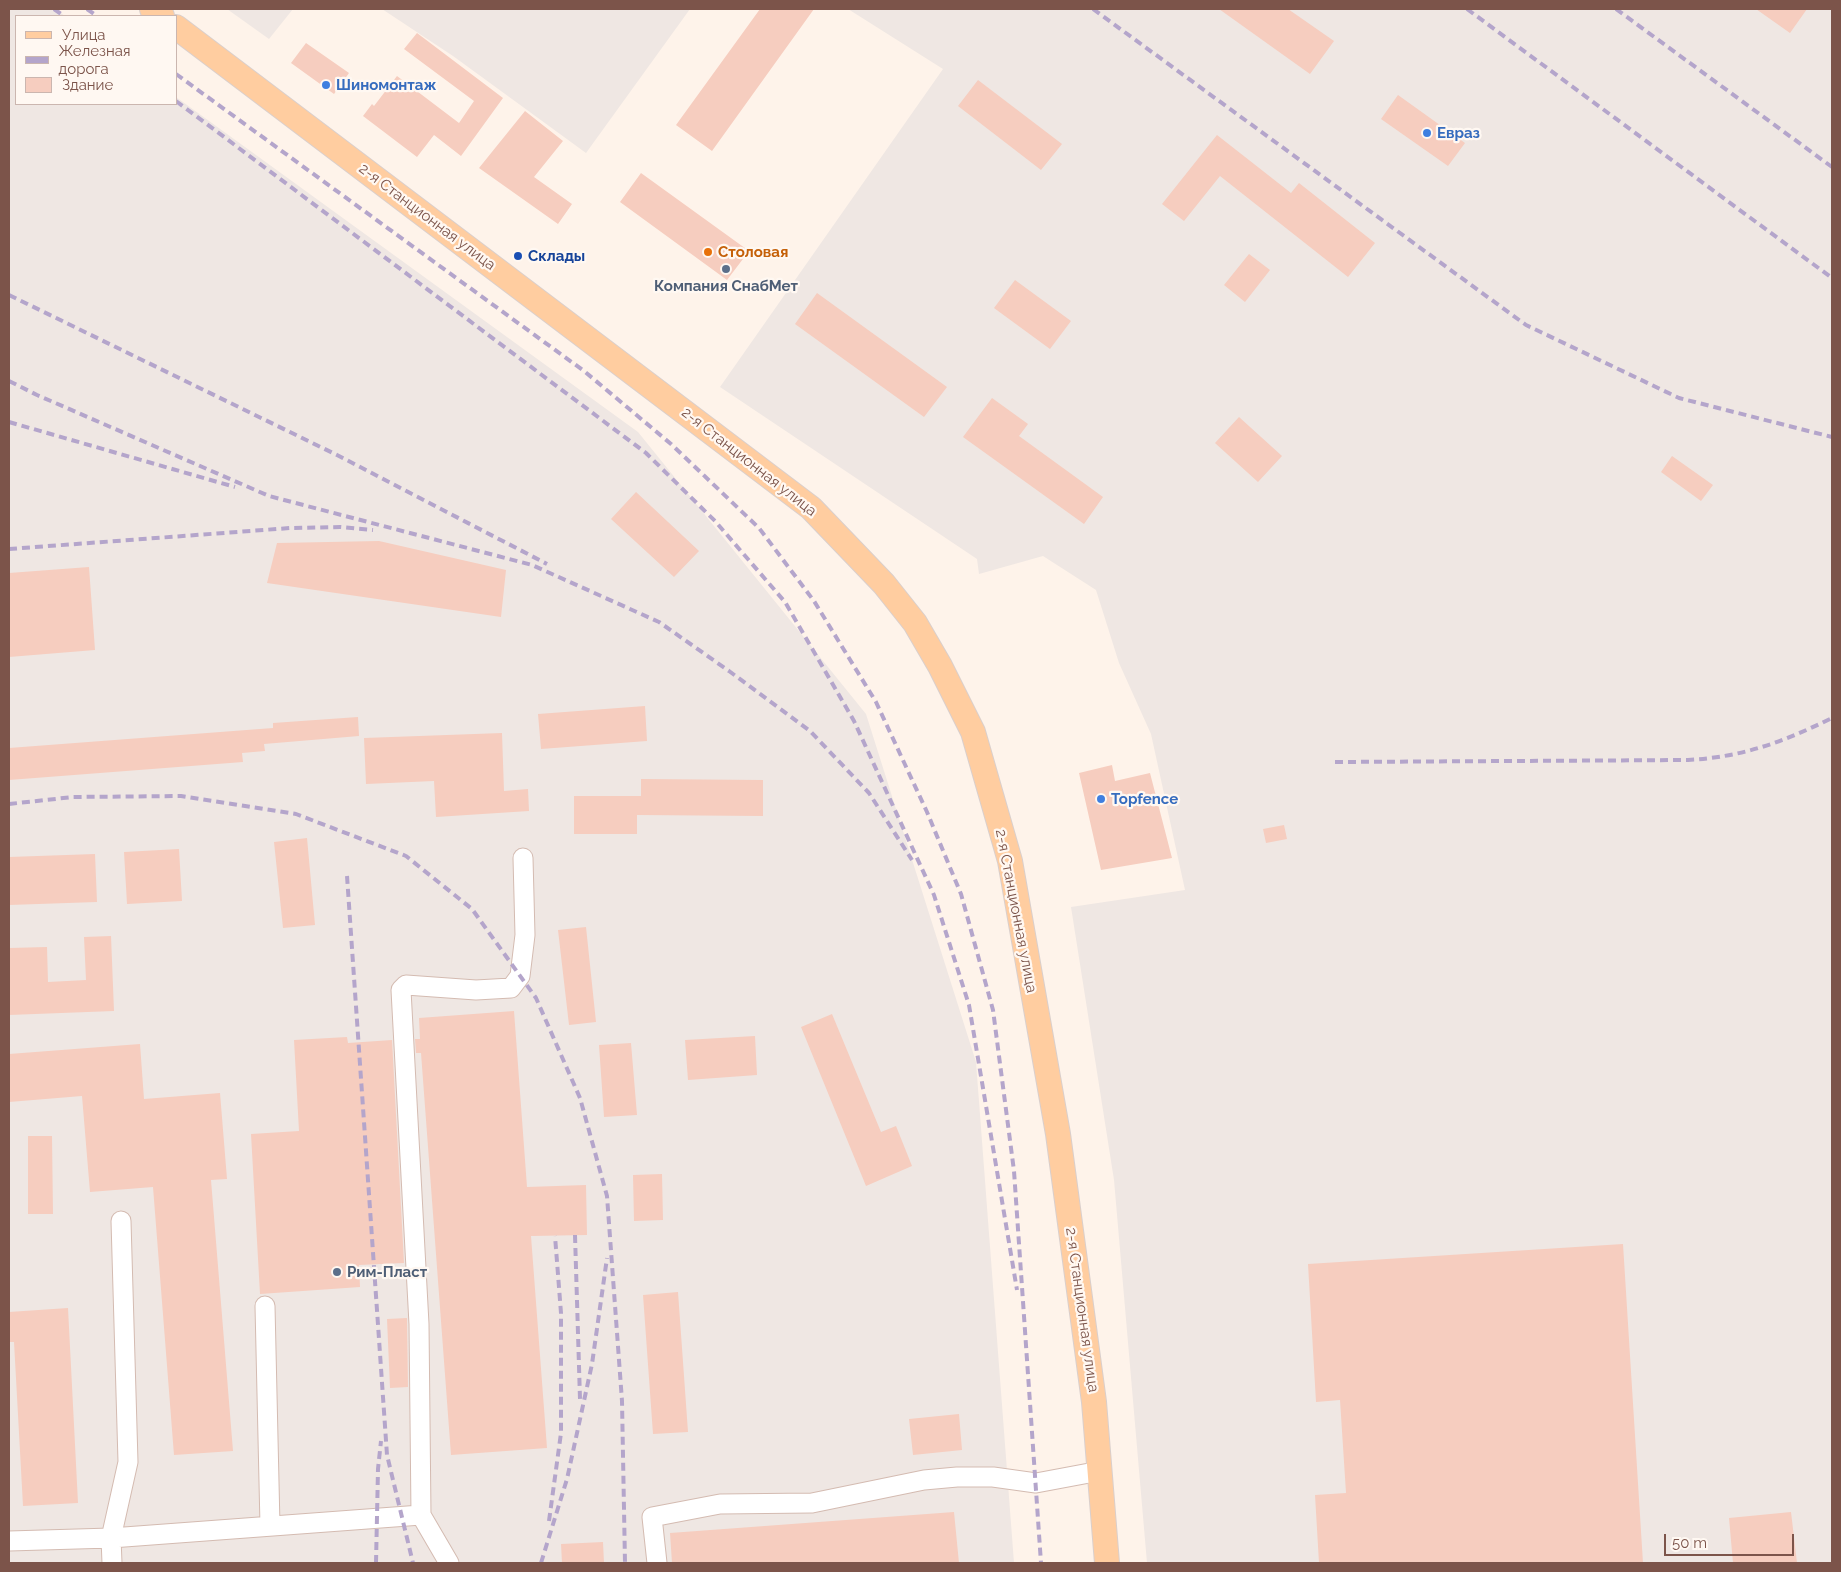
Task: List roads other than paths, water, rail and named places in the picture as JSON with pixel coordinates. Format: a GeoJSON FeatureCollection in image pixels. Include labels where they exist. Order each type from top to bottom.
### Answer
{"type":"FeatureCollection","features":[{"type":"Feature","properties":{"kind":"main road","name":"2-я Станционная улица"},"geometry":{"type":"LineString","coordinates":[[178,29],[811,508],[884,584],[915,623],[940,666],[973,732],[1010,861],[1058,1134],[1094,1402],[1107,1563]]}},
{"type":"Feature","properties":{"kind":"lane"},"geometry":{"type":"LineString","coordinates":[[449,1563],[421,1515],[419,1324],[401,990],[406,985],[476,990],[511,988],[520,976],[525,935],[523,858]]}},
{"type":"Feature","properties":{"kind":"lane"},"geometry":{"type":"LineString","coordinates":[[112,1563],[111,1538],[128,1462],[121,1220]]}},
{"type":"Feature","properties":{"kind":"lane"},"geometry":{"type":"LineString","coordinates":[[265,1306],[270,1526]]}},
{"type":"Feature","properties":{"kind":"lane"},"geometry":{"type":"LineString","coordinates":[[657,1563],[652,1517],[720,1504],[812,1503],[924,1480],[993,1477],[1036,1483],[1100,1471]]}},
{"type":"Feature","properties":{"kind":"lane"},"geometry":{"type":"LineString","coordinates":[[9,1540],[111,1538],[421,1515]]}},
{"type":"Feature","properties":{"kind":"railway"},"geometry":{"type":"LineString","coordinates":[[54,9],[63,15]]}},
{"type":"Feature","properties":{"kind":"railway"},"geometry":{"type":"LineString","coordinates":[[87,9],[96,15]]}},
{"type":"Feature","properties":{"kind":"railway"},"geometry":{"type":"LineString","coordinates":[[1093,9],[1526,325],[1679,398],[1832,437]]}},
{"type":"Feature","properties":{"kind":"railway"},"geometry":{"type":"LineString","coordinates":[[1467,9],[1832,278]]}},
{"type":"Feature","properties":{"kind":"railway"},"geometry":{"type":"LineString","coordinates":[[1616,9],[1832,167]]}},
{"type":"Feature","properties":{"kind":"railway"},"geometry":{"type":"LineString","coordinates":[[178,75],[584,371],[671,444],[759,528],[814,601],[876,702],[927,812],[961,894],[993,1010],[1014,1171],[1041,1563]]}},
{"type":"Feature","properties":{"kind":"railway"},"geometry":{"type":"LineString","coordinates":[[178,102],[646,453],[715,521],[785,602],[854,721],[934,895],[969,1005],[1017,1290]]}},
{"type":"Feature","properties":{"kind":"railway"},"geometry":{"type":"LineString","coordinates":[[9,295],[337,455],[547,564]]}},
{"type":"Feature","properties":{"kind":"railway"},"geometry":{"type":"LineString","coordinates":[[9,381],[269,496],[532,565],[659,622],[810,731],[869,793],[912,860]]}},
{"type":"Feature","properties":{"kind":"railway"},"geometry":{"type":"LineString","coordinates":[[9,422],[235,487]]}},
{"type":"Feature","properties":{"kind":"railway"},"geometry":{"type":"LineString","coordinates":[[9,549],[290,528],[340,527],[373,530]]}},
{"type":"Feature","properties":{"kind":"railway"},"geometry":{"type":"LineString","coordinates":[[1335,762],[1688,760],[1745,752],[1797,734],[1832,718]]}},
{"type":"Feature","properties":{"kind":"railway"},"geometry":{"type":"LineString","coordinates":[[9,804],[73,797],[181,796],[296,814],[406,856],[472,909],[536,998],[580,1098],[607,1196],[622,1401],[625,1563]]}},
{"type":"Feature","properties":{"kind":"railway"},"geometry":{"type":"LineString","coordinates":[[347,876],[387,1455],[413,1563]]}},
{"type":"Feature","properties":{"kind":"railway"},"geometry":{"type":"LineString","coordinates":[[575,1235],[580,1399]]}},
{"type":"Feature","properties":{"kind":"railway"},"geometry":{"type":"LineString","coordinates":[[549,1521],[561,1433],[561,1313],[555,1236]]}},
{"type":"Feature","properties":{"kind":"railway"},"geometry":{"type":"LineString","coordinates":[[541,1563],[567,1479],[592,1364],[607,1258]]}},
{"type":"Feature","properties":{"kind":"railway"},"geometry":{"type":"LineString","coordinates":[[376,1563],[378,1469],[381,1441]]}},
{"type":"Feature","properties":{"kind":"place","name":"Шиномонтаж"},"geometry":{"type":"Point","coordinates":[326,85]}},
{"type":"Feature","properties":{"kind":"place","name":"Евраз"},"geometry":{"type":"Point","coordinates":[1427,133]}},
{"type":"Feature","properties":{"kind":"place","name":"Столовая"},"geometry":{"type":"Point","coordinates":[708,252]}},
{"type":"Feature","properties":{"kind":"place","name":"Склады"},"geometry":{"type":"Point","coordinates":[518,256]}},
{"type":"Feature","properties":{"kind":"place","name":"Компания СнабМет"},"geometry":{"type":"Point","coordinates":[726,269]}},
{"type":"Feature","properties":{"kind":"place","name":"Topfence"},"geometry":{"type":"Point","coordinates":[1101,799]}},
{"type":"Feature","properties":{"kind":"place","name":"Рим-Пласт"},"geometry":{"type":"Point","coordinates":[337,1272]}}]}
